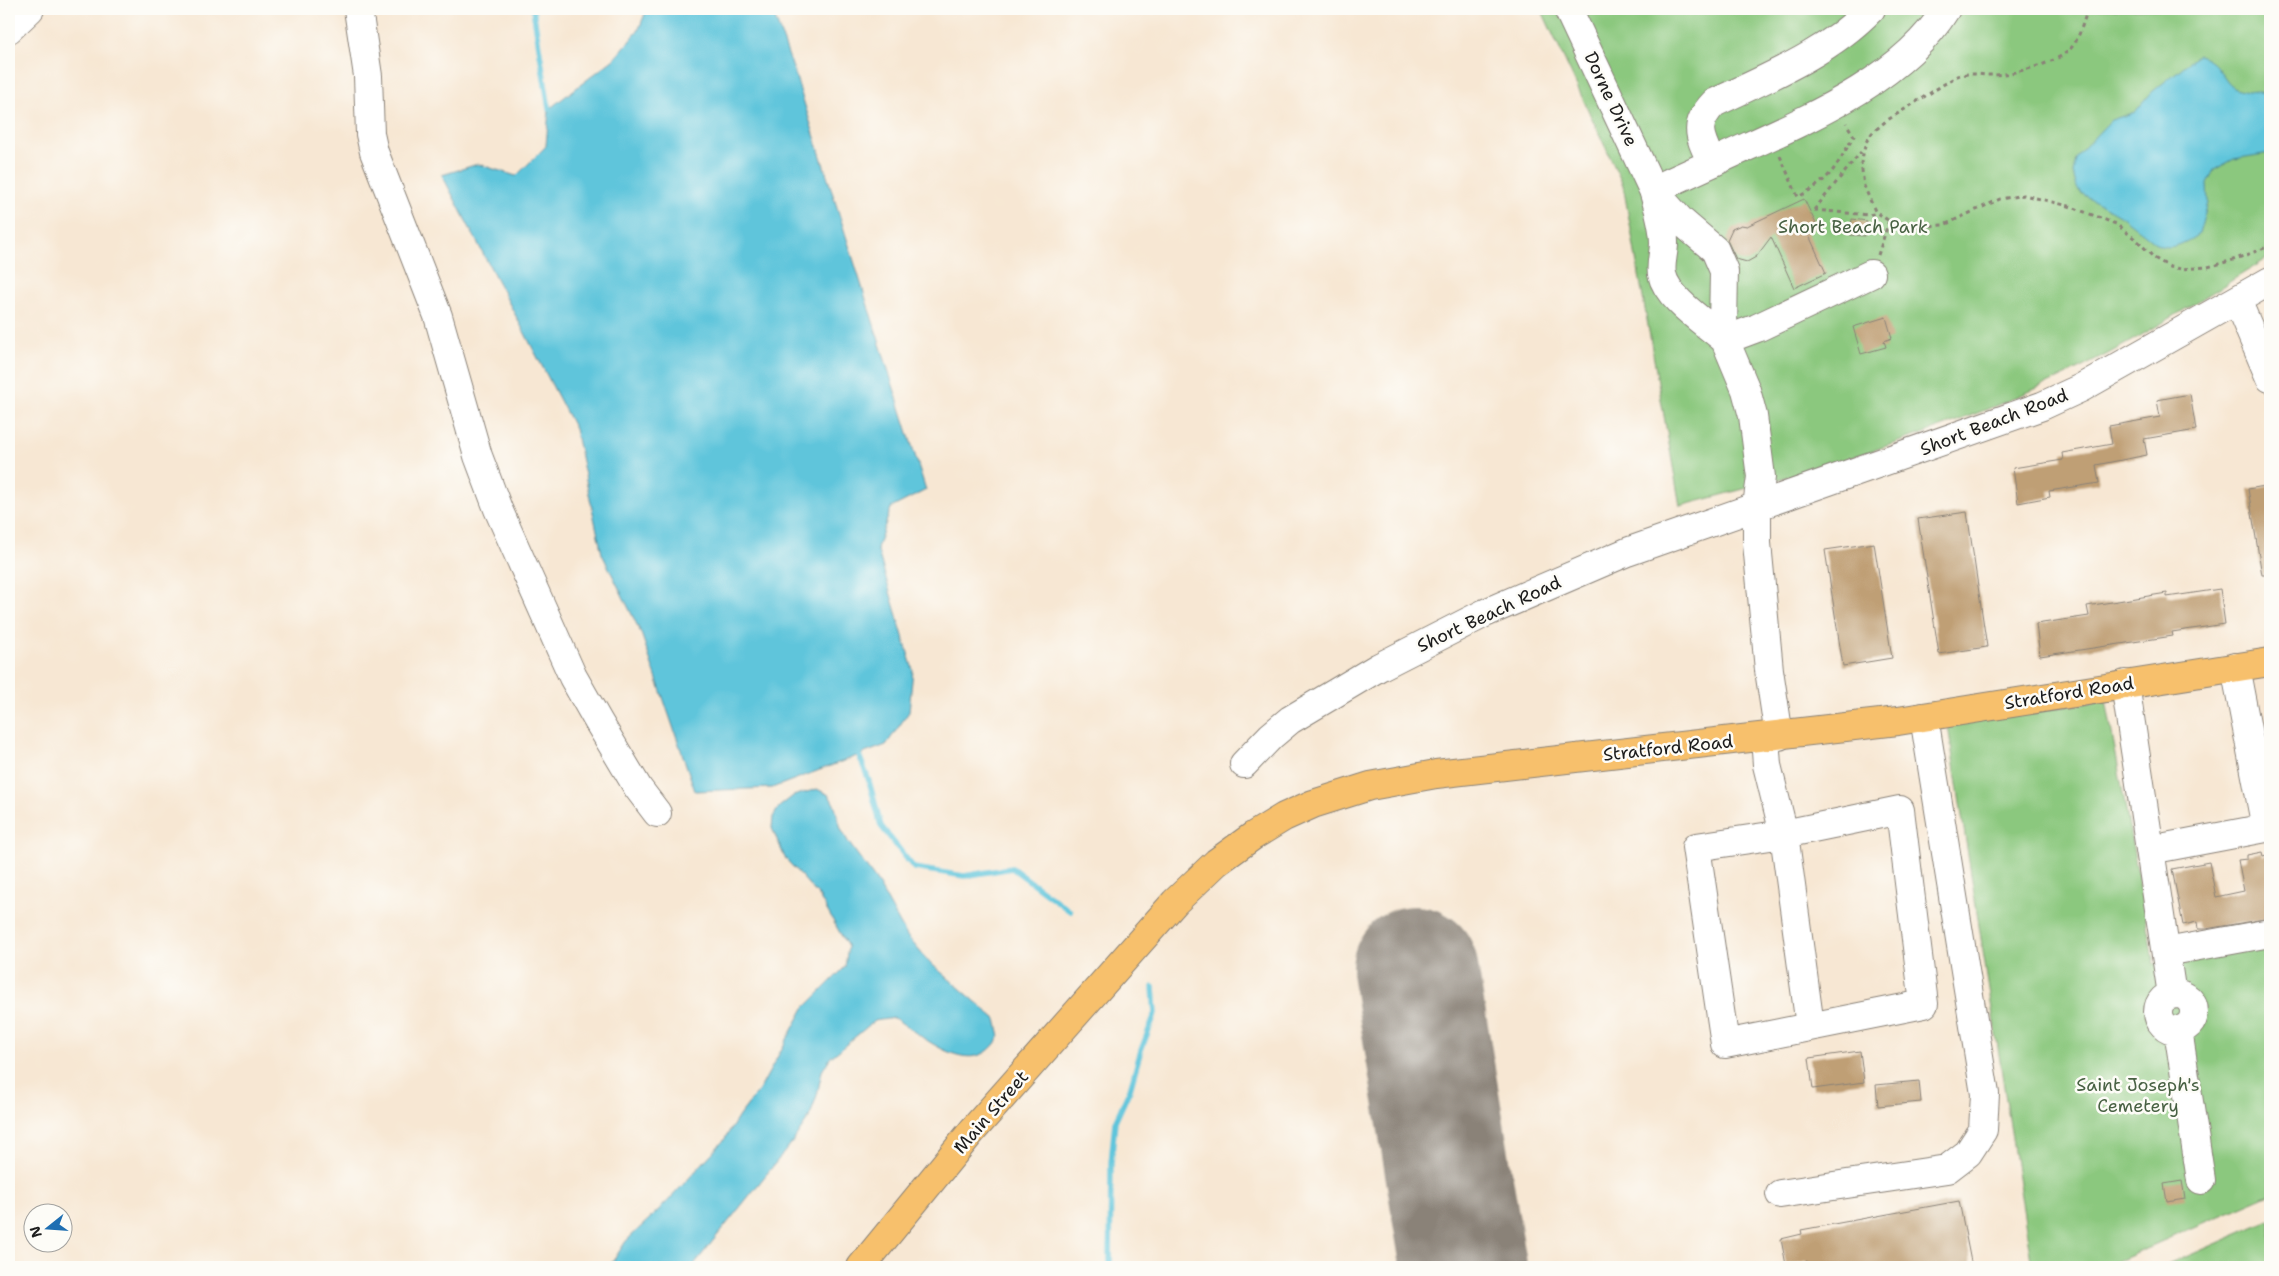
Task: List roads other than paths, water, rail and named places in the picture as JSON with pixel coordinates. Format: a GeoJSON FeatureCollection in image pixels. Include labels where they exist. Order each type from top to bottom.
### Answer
{"type":"FeatureCollection","features":[{"type":"Feature","properties":{"kind":"main road","name":"Stratford Road"},"geometry":{"type":"LineString","coordinates":[[1123,960],[1175,902],[1217,862],[1253,836],[1284,818],[1338,795],[1370,786],[1454,771],[1772,737],[1924,716],[2270,662]]}},
{"type":"Feature","properties":{"kind":"main road","name":"Main Street"},"geometry":{"type":"LineString","coordinates":[[861,1267],[973,1130],[1058,1037],[1123,960]]}},
{"type":"Feature","properties":{"kind":"street"},"geometry":{"type":"LineString","coordinates":[[9,30],[30,9]]}},
{"type":"Feature","properties":{"kind":"street"},"geometry":{"type":"LineString","coordinates":[[358,9],[368,76],[370,134],[374,152],[438,316],[462,404],[488,482],[535,594],[573,677],[629,773],[657,813]]}},
{"type":"Feature","properties":{"kind":"street","name":"Dorne Drive"},"geometry":{"type":"LineString","coordinates":[[1568,9],[1653,190],[1662,221],[1664,242],[1661,272],[1667,287],[1677,300],[1725,340]]}},
{"type":"Feature","properties":{"kind":"street"},"geometry":{"type":"LineString","coordinates":[[1712,163],[1699,130],[1705,112],[1714,103],[1798,63],[1822,48],[1872,9]]}},
{"type":"Feature","properties":{"kind":"street"},"geometry":{"type":"LineString","coordinates":[[1653,190],[1770,136],[1863,87],[1904,57],[1924,38],[1946,9]]}},
{"type":"Feature","properties":{"kind":"street","name":"Dorne Drive"},"geometry":{"type":"LineString","coordinates":[[1653,190],[1681,221],[1711,245],[1720,258],[1724,280],[1722,315],[1725,340],[1746,390],[1753,416],[1761,477],[1757,506]]}},
{"type":"Feature","properties":{"kind":"street"},"geometry":{"type":"LineString","coordinates":[[1725,340],[1757,328],[1871,274]]}},
{"type":"Feature","properties":{"kind":"street","name":"Short Beach Road"},"geometry":{"type":"LineString","coordinates":[[1244,764],[1271,736],[1290,720],[1379,667],[1485,613],[1626,552],[2042,406],[2081,388],[2270,281]]}},
{"type":"Feature","properties":{"kind":"street"},"geometry":{"type":"LineString","coordinates":[[2237,300],[2270,378]]}},
{"type":"Feature","properties":{"kind":"street"},"geometry":{"type":"LineString","coordinates":[[1757,506],[1757,544],[1772,737],[1767,765],[1784,834],[1810,1026]]}},
{"type":"Feature","properties":{"kind":"street"},"geometry":{"type":"LineString","coordinates":[[2150,850],[2268,830],[2235,667]]}},
{"type":"Feature","properties":{"kind":"street"},"geometry":{"type":"LineString","coordinates":[[2125,684],[2172,995],[2185,997],[2193,1006],[2194,1012],[2190,1023],[2178,1030],[2201,1180]]}},
{"type":"Feature","properties":{"kind":"street"},"geometry":{"type":"LineString","coordinates":[[1780,1194],[1947,1169],[1968,1153],[1983,1130],[1985,1094],[1924,716]]}},
{"type":"Feature","properties":{"kind":"street"},"geometry":{"type":"LineString","coordinates":[[1900,810],[1924,1004],[1725,1044],[1696,847],[1784,834],[1900,810]]}},
{"type":"Feature","properties":{"kind":"street"},"geometry":{"type":"LineString","coordinates":[[2166,952],[2270,933]]}},
{"type":"Feature","properties":{"kind":"water"},"geometry":{"type":"Polygon","coordinates":[[[647,9],[772,9],[795,74],[926,490],[891,508],[877,548],[913,670],[909,712],[886,745],[772,788],[695,791],[641,633],[602,554],[575,429],[442,175],[478,164],[516,176],[546,146],[549,109],[614,59],[638,31],[647,9]]]}},
{"type":"Feature","properties":{"kind":"water"},"geometry":{"type":"Polygon","coordinates":[[[2198,55],[2212,62],[2233,87],[2243,91],[2270,95],[2270,153],[2234,159],[2214,170],[2207,183],[2208,202],[2199,234],[2179,245],[2163,247],[2121,216],[2081,193],[2077,188],[2073,173],[2076,159],[2080,152],[2111,120],[2135,112],[2152,92],[2198,55]]]}},
{"type":"Feature","properties":{"kind":"water"},"geometry":{"type":"Polygon","coordinates":[[[817,789],[829,795],[835,806],[841,829],[876,880],[907,936],[928,961],[996,1019],[1000,1036],[989,1050],[977,1056],[963,1056],[948,1052],[933,1044],[894,1018],[874,1021],[830,1058],[822,1071],[810,1116],[794,1140],[692,1267],[609,1267],[626,1241],[668,1201],[724,1140],[739,1116],[760,1089],[804,1008],[845,967],[848,947],[819,896],[785,858],[772,828],[773,817],[779,807],[793,796],[817,789]]]}},
{"type":"Feature","properties":{"kind":"waterway"},"geometry":{"type":"LineString","coordinates":[[533,9],[549,109]]}},
{"type":"Feature","properties":{"kind":"waterway"},"geometry":{"type":"LineString","coordinates":[[859,755],[869,781],[881,826],[914,868],[964,876],[1012,868],[1070,911]]}},
{"type":"Feature","properties":{"kind":"waterway"},"geometry":{"type":"LineString","coordinates":[[1110,1267],[1111,1163],[1115,1122],[1130,1089],[1141,1050],[1155,1014],[1153,987]]}},
{"type":"Feature","properties":{"kind":"park label","name":"Short Beach Park"},"geometry":{"type":"Point","coordinates":[1853,227]}},
{"type":"Feature","properties":{"kind":"park label","name":"Saint Joseph's Cemetery"},"geometry":{"type":"Point","coordinates":[2138,1095]}}]}
